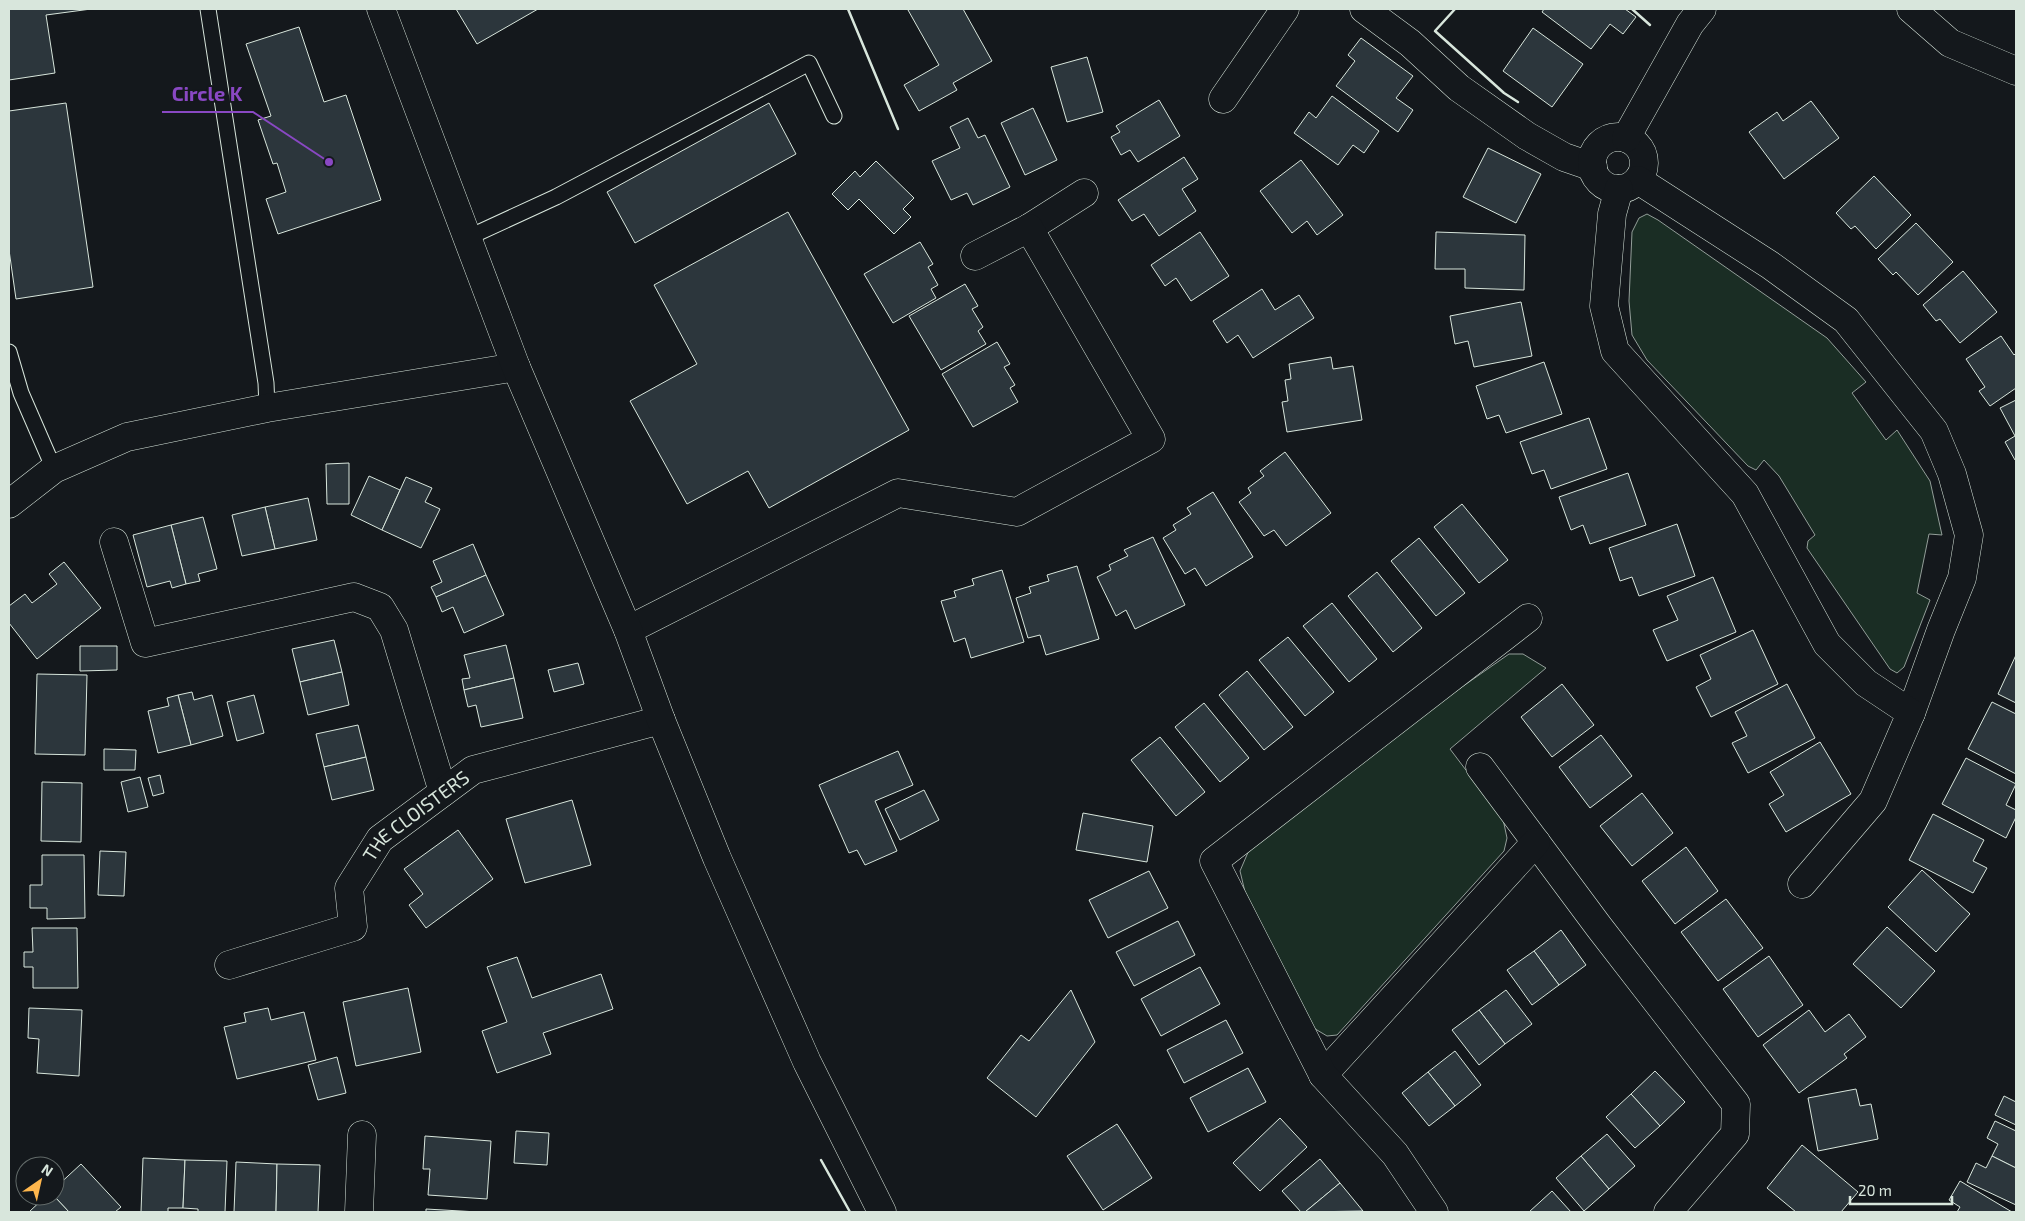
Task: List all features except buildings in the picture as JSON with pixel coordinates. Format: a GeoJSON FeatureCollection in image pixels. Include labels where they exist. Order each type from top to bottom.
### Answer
{"type":"FeatureCollection","features":[{"type":"Feature","properties":{"kind":"street"},"geometry":{"type":"LineString","coordinates":[[382,9],[516,367],[628,630],[717,858],[807,1062],[882,1212]]}},
{"type":"Feature","properties":{"kind":"street"},"geometry":{"type":"LineString","coordinates":[[1223,99],[1285,9]]}},
{"type":"Feature","properties":{"kind":"street"},"geometry":{"type":"LineString","coordinates":[[1364,9],[1410,43],[1459,88],[1527,136],[1564,157],[1592,166]]}},
{"type":"Feature","properties":{"kind":"street"},"geometry":{"type":"LineString","coordinates":[[1626,138],[1690,24],[1702,9]]}},
{"type":"Feature","properties":{"kind":"street"},"geometry":{"type":"LineString","coordinates":[[1911,9],[1950,44],[2016,72]]}},
{"type":"Feature","properties":{"kind":"street"},"geometry":{"type":"LineString","coordinates":[[1802,884],[1873,801],[1911,713],[1962,578],[1969,535],[1952,474],[1934,431],[1846,320],[1770,265],[1629,185],[1607,187],[1600,182],[1592,166],[1596,150],[1601,144],[1617,137],[1626,138],[1640,148],[1643,156],[1643,173],[1629,185],[1612,214],[1604,306],[1615,351],[1745,494],[1827,644],[1866,683],[1911,713]]}},
{"type":"Feature","properties":{"kind":"street"},"geometry":{"type":"LineString","coordinates":[[975,256],[1029,228],[1084,193]]}},
{"type":"Feature","properties":{"kind":"street"},"geometry":{"type":"LineString","coordinates":[[628,630],[898,493],[1017,512],[1151,438],[1029,228]]}},
{"type":"Feature","properties":{"kind":"street"},"geometry":{"type":"LineString","coordinates":[[9,504],[54,469],[127,437],[267,408],[516,367]]}},
{"type":"Feature","properties":{"kind":"street"},"geometry":{"type":"LineString","coordinates":[[114,542],[145,643],[354,596],[380,607],[394,630],[443,792]]}},
{"type":"Feature","properties":{"kind":"street"},"geometry":{"type":"LineString","coordinates":[[1434,1212],[1395,1154],[1324,1075],[1214,861],[1528,618]]}},
{"type":"Feature","properties":{"kind":"street","name":"THE CLOISTERS"},"geometry":{"type":"LineString","coordinates":[[229,966],[353,927],[349,888],[380,839],[473,770],[662,720]]}},
{"type":"Feature","properties":{"kind":"street"},"geometry":{"type":"LineString","coordinates":[[1480,767],[1736,1104],[1735,1134],[1668,1212]]}},
{"type":"Feature","properties":{"kind":"street"},"geometry":{"type":"LineString","coordinates":[[1324,1075],[1536,842]]}},
{"type":"Feature","properties":{"kind":"street"},"geometry":{"type":"LineString","coordinates":[[359,1212],[362,1135]]}},
{"type":"Feature","properties":{"kind":"lane"},"geometry":{"type":"LineString","coordinates":[[208,9],[266,383],[267,408]]}},
{"type":"Feature","properties":{"kind":"lane"},"geometry":{"type":"LineString","coordinates":[[468,238],[556,197],[810,63],[834,116]]}},
{"type":"Feature","properties":{"kind":"lane"},"geometry":{"type":"LineString","coordinates":[[9,352],[21,393],[54,469]]}},
{"type":"Feature","properties":{"kind":"green space"},"geometry":{"type":"Polygon","coordinates":[[[1647,214],[1827,338],[1866,382],[1852,393],[1886,440],[1897,430],[1930,481],[1942,535],[1929,534],[1917,593],[1930,600],[1904,667],[1897,673],[1890,669],[1807,548],[1808,541],[1815,535],[1779,476],[1764,460],[1756,470],[1748,466],[1647,360],[1632,335],[1629,301],[1632,232],[1639,218],[1647,214]]]}},
{"type":"Feature","properties":{"kind":"green space"},"geometry":{"type":"Polygon","coordinates":[[[1509,654],[1523,654],[1546,668],[1450,749],[1503,819],[1507,838],[1504,851],[1337,1035],[1327,1036],[1312,1027],[1245,892],[1240,871],[1249,850],[1439,703],[1509,654]]]}},
{"type":"Feature","properties":{"kind":"wall"},"geometry":{"type":"LineString","coordinates":[[848,9],[898,129]]}},
{"type":"Feature","properties":{"kind":"wall"},"geometry":{"type":"LineString","coordinates":[[1455,9],[1435,31],[1504,93],[1518,102]]}},
{"type":"Feature","properties":{"kind":"wall"},"geometry":{"type":"LineString","coordinates":[[1632,9],[1650,25]]}},
{"type":"Feature","properties":{"kind":"wall"},"geometry":{"type":"LineString","coordinates":[[821,1160],[850,1212]]}},
{"type":"Feature","properties":{"kind":"place","name":"Circle K"},"geometry":{"type":"Point","coordinates":[329,162]}}]}
